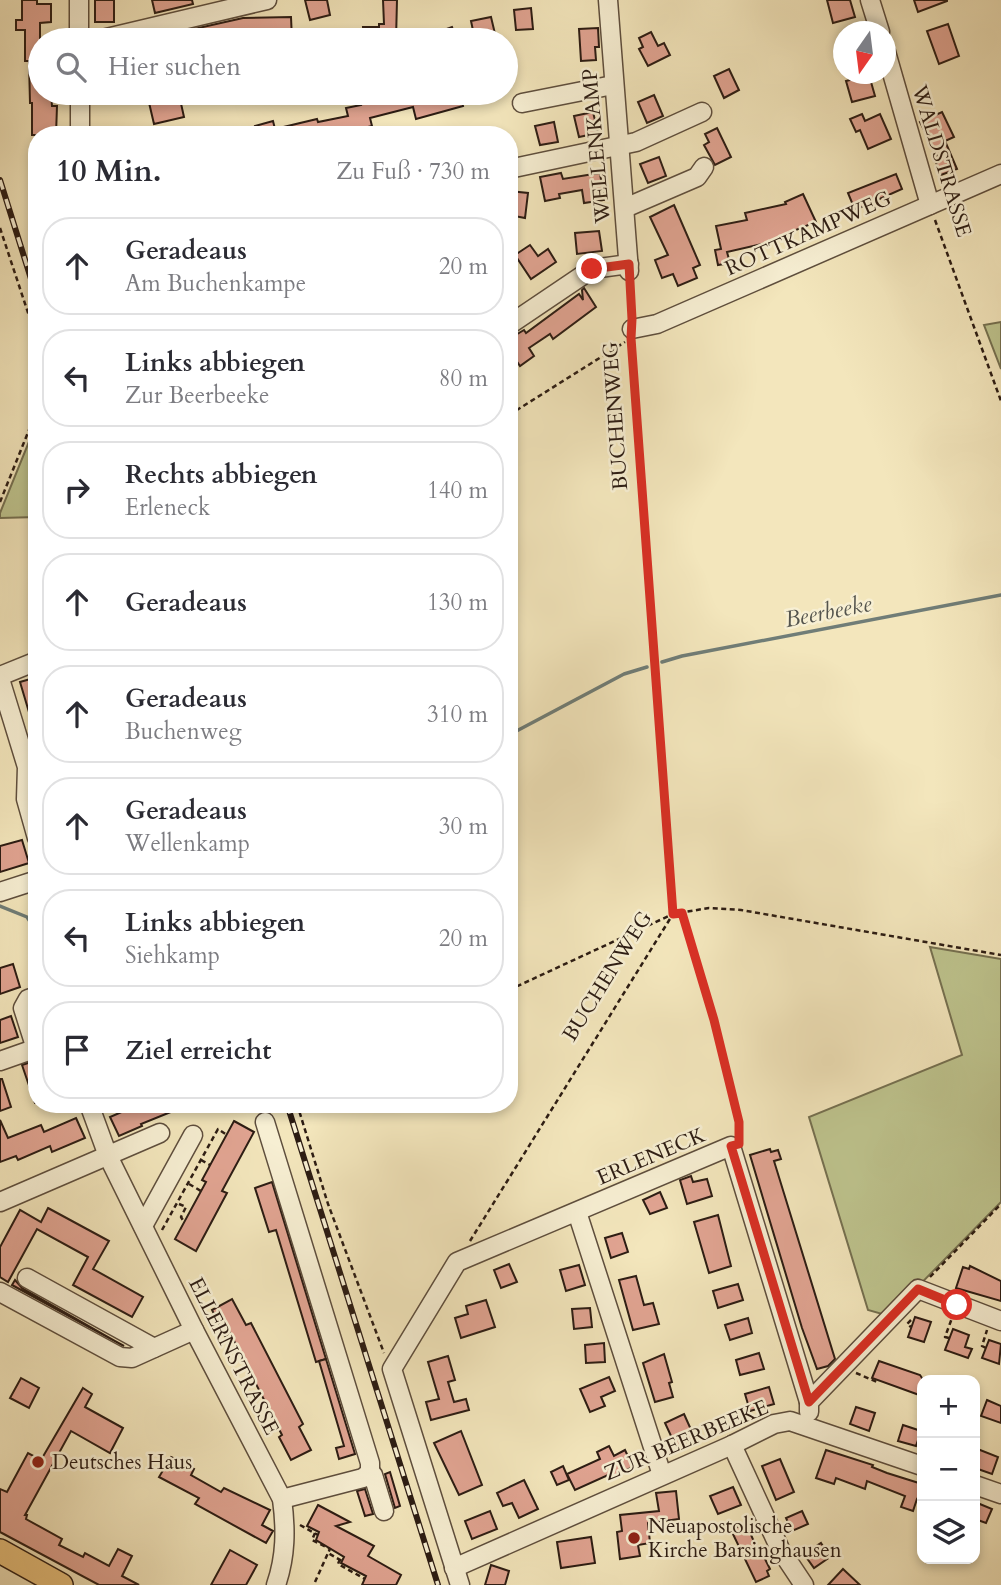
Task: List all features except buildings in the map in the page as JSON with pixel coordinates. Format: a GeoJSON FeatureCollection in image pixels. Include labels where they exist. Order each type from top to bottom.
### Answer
{"type":"FeatureCollection","features":[{"type":"Feature","properties":{"kind":"main road"},"geometry":{"type":"LineString","coordinates":[[0,1551],[61,1585]]}},
{"type":"Feature","properties":{"kind":"street"},"geometry":{"type":"LineString","coordinates":[[79,0],[79,28]]}},
{"type":"Feature","properties":{"kind":"street"},"geometry":{"type":"LineString","coordinates":[[149,28],[267,0]]}},
{"type":"Feature","properties":{"kind":"street","name":"WELLENKAMP"},"geometry":{"type":"LineString","coordinates":[[608,0],[629,267]]}},
{"type":"Feature","properties":{"kind":"street"},"geometry":{"type":"LineString","coordinates":[[870,0],[877,21]]}},
{"type":"Feature","properties":{"kind":"street","name":"WALDSTRASSE"},"geometry":{"type":"LineString","coordinates":[[895,84],[930,205]]}},
{"type":"Feature","properties":{"kind":"street"},"geometry":{"type":"LineString","coordinates":[[522,103],[613,85]]}},
{"type":"Feature","properties":{"kind":"street"},"geometry":{"type":"LineString","coordinates":[[80,105],[80,126]]}},
{"type":"Feature","properties":{"kind":"street"},"geometry":{"type":"LineString","coordinates":[[518,167],[636,142],[702,112]]}},
{"type":"Feature","properties":{"kind":"street"},"geometry":{"type":"LineString","coordinates":[[625,208],[697,177],[704,167]]}},
{"type":"Feature","properties":{"kind":"street","name":"ROTTKAMPWEG"},"geometry":{"type":"LineString","coordinates":[[632,334],[1001,174]]}},
{"type":"Feature","properties":{"kind":"street"},"geometry":{"type":"LineString","coordinates":[[518,319],[592,269],[629,267]]}},
{"type":"Feature","properties":{"kind":"street"},"geometry":{"type":"LineString","coordinates":[[28,665],[0,678],[27,767],[28,806]]}},
{"type":"Feature","properties":{"kind":"street"},"geometry":{"type":"LineString","coordinates":[[0,892],[28,883]]}},
{"type":"Feature","properties":{"kind":"street"},"geometry":{"type":"LineString","coordinates":[[28,999],[23,1008],[28,1024]]}},
{"type":"Feature","properties":{"kind":"street"},"geometry":{"type":"LineString","coordinates":[[0,1061],[28,1052]]}},
{"type":"Feature","properties":{"kind":"street","name":"ELLERNSTRASSE"},"geometry":{"type":"LineString","coordinates":[[92,1113],[108,1156],[284,1508],[284,1552],[279,1584]]}},
{"type":"Feature","properties":{"kind":"street"},"geometry":{"type":"LineString","coordinates":[[265,1122],[384,1511]]}},
{"type":"Feature","properties":{"kind":"street"},"geometry":{"type":"LineString","coordinates":[[0,1202],[160,1133]]}},
{"type":"Feature","properties":{"kind":"street"},"geometry":{"type":"LineString","coordinates":[[143,1226],[193,1135]]}},
{"type":"Feature","properties":{"kind":"street","name":"ERLENECK"},"geometry":{"type":"LineString","coordinates":[[457,1262],[731,1146],[809,1402]]}},
{"type":"Feature","properties":{"kind":"street"},"geometry":{"type":"LineString","coordinates":[[577,1212],[662,1475]]}},
{"type":"Feature","properties":{"kind":"street"},"geometry":{"type":"LineString","coordinates":[[457,1262],[392,1369],[457,1577]]}},
{"type":"Feature","properties":{"kind":"street"},"geometry":{"type":"LineString","coordinates":[[27,1278],[154,1348]]}},
{"type":"Feature","properties":{"kind":"street"},"geometry":{"type":"LineString","coordinates":[[810,1426],[809,1402],[918,1289],[996,1320]]}},
{"type":"Feature","properties":{"kind":"street"},"geometry":{"type":"LineString","coordinates":[[0,1292],[120,1357],[132,1358],[194,1330]]}},
{"type":"Feature","properties":{"kind":"street","name":"ZUR BEERBEEKE"},"geometry":{"type":"LineString","coordinates":[[457,1577],[662,1475],[733,1445],[774,1424],[790,1421],[810,1426],[917,1464]]}},
{"type":"Feature","properties":{"kind":"street"},"geometry":{"type":"LineString","coordinates":[[733,1445],[780,1549],[804,1585]]}},
{"type":"Feature","properties":{"kind":"street"},"geometry":{"type":"LineString","coordinates":[[284,1508],[363,1478],[370,1472]]}},
{"type":"Feature","properties":{"kind":"street"},"geometry":{"type":"LineString","coordinates":[[980,1487],[1001,1494]]}},
{"type":"Feature","properties":{"kind":"path","name":"WALDSTRASSE"},"geometry":{"type":"LineString","coordinates":[[930,205],[1001,401]]}},
{"type":"Feature","properties":{"kind":"path"},"geometry":{"type":"LineString","coordinates":[[0,228],[28,313]]}},
{"type":"Feature","properties":{"kind":"path"},"geometry":{"type":"LineString","coordinates":[[518,409],[632,334],[629,267]]}},
{"type":"Feature","properties":{"kind":"path","name":"BUCHENWEG"},"geometry":{"type":"LineString","coordinates":[[457,1262],[673,914],[632,334]]}},
{"type":"Feature","properties":{"kind":"path"},"geometry":{"type":"LineString","coordinates":[[0,502],[28,432]]}},
{"type":"Feature","properties":{"kind":"path"},"geometry":{"type":"LineString","coordinates":[[518,986],[673,914],[709,908],[741,909],[1001,955]]}},
{"type":"Feature","properties":{"kind":"path"},"geometry":{"type":"LineString","coordinates":[[682,913],[714,1020],[739,1122],[739,1144],[731,1146]]}},
{"type":"Feature","properties":{"kind":"path"},"geometry":{"type":"LineString","coordinates":[[300,1113],[328,1204],[392,1369]]}},
{"type":"Feature","properties":{"kind":"path"},"geometry":{"type":"LineString","coordinates":[[153,1246],[218,1129],[226,1135]]}},
{"type":"Feature","properties":{"kind":"path"},"geometry":{"type":"LineString","coordinates":[[201,1160],[210,1165]]}},
{"type":"Feature","properties":{"kind":"path"},"geometry":{"type":"LineString","coordinates":[[188,1184],[201,1191]]}},
{"type":"Feature","properties":{"kind":"path"},"geometry":{"type":"LineString","coordinates":[[177,1203],[186,1207],[181,1217],[184,1222]]}},
{"type":"Feature","properties":{"kind":"path"},"geometry":{"type":"LineString","coordinates":[[918,1289],[1001,1204]]}},
{"type":"Feature","properties":{"kind":"path"},"geometry":{"type":"LineString","coordinates":[[949,1338],[945,1337],[957,1305]]}},
{"type":"Feature","properties":{"kind":"path"},"geometry":{"type":"LineString","coordinates":[[986,1348],[982,1346],[996,1320]]}},
{"type":"Feature","properties":{"kind":"path"},"geometry":{"type":"LineString","coordinates":[[842,1368],[877,1380]]}},
{"type":"Feature","properties":{"kind":"path"},"geometry":{"type":"LineString","coordinates":[[284,1508],[316,1534],[312,1540],[330,1549],[315,1582]]}},
{"type":"Feature","properties":{"kind":"path"},"geometry":{"type":"LineString","coordinates":[[328,1553],[341,1560],[338,1564],[363,1578],[358,1585]]}},
{"type":"Feature","properties":{"kind":"green space"},"geometry":{"type":"Polygon","coordinates":[[[1001,322],[1001,369],[984,325],[1001,322]]]}},
{"type":"Feature","properties":{"kind":"green space"},"geometry":{"type":"Polygon","coordinates":[[[28,444],[28,517],[0,518],[28,444]]]}},
{"type":"Feature","properties":{"kind":"green space"},"geometry":{"type":"Polygon","coordinates":[[[930,947],[1001,959],[1001,1202],[889,1316],[868,1310],[809,1117],[962,1055],[930,947]]]}},
{"type":"Feature","properties":{"kind":"waterway","name":"Beerbeeke"},"geometry":{"type":"LineString","coordinates":[[662,662],[1001,595]]}},
{"type":"Feature","properties":{"kind":"waterway","name":"Beerbeeke"},"geometry":{"type":"LineString","coordinates":[[518,730],[624,674],[647,667]]}},
{"type":"Feature","properties":{"kind":"waterway","name":"Beerbeeke"},"geometry":{"type":"LineString","coordinates":[[0,906],[28,918]]}},
{"type":"Feature","properties":{"kind":"railway"},"geometry":{"type":"LineString","coordinates":[[0,180],[28,269]]}},
{"type":"Feature","properties":{"kind":"railway"},"geometry":{"type":"LineString","coordinates":[[290,1113],[438,1585]]}},
{"type":"Feature","properties":{"kind":"place","name":"Deutsches Haus"},"geometry":{"type":"Point","coordinates":[38,1462]}},
{"type":"Feature","properties":{"kind":"place","name":"Neuapostolische Kirche Barsinghausen"},"geometry":{"type":"Point","coordinates":[634,1538]}},
{"type":"Feature","properties":{"kind":"route"},"geometry":{"type":"LineString","coordinates":[[592,269],[629,264],[631,338],[673,914],[682,913],[714,1020],[739,1122],[739,1144],[731,1146],[809,1402],[918,1289],[957,1305]]}}]}
